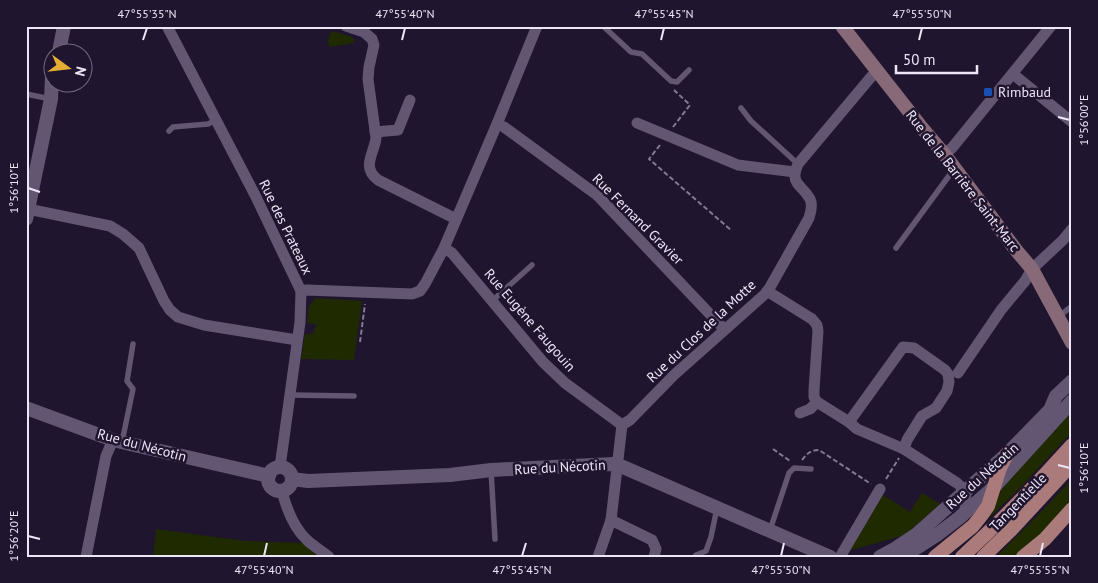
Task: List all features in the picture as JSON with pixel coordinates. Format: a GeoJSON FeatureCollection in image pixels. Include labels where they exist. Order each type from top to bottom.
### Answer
{"type":"FeatureCollection","features":[{"type":"Feature","properties":{"kind":"main road","name":"Rue de la Barrière Saint-Marc"},"geometry":{"type":"LineString","coordinates":[[842,26],[944,154],[1032,269],[1072,343]]}},
{"type":"Feature","properties":{"kind":"main road","name":"Tangentielle"},"geometry":{"type":"LineString","coordinates":[[962,557],[995,526],[1072,445]]}},
{"type":"Feature","properties":{"kind":"main road"},"geometry":{"type":"LineString","coordinates":[[935,557],[973,526],[981,516],[988,506],[1000,468],[1008,454]]}},
{"type":"Feature","properties":{"kind":"main road"},"geometry":{"type":"LineString","coordinates":[[983,557],[1072,464]]}},
{"type":"Feature","properties":{"kind":"main road"},"geometry":{"type":"LineString","coordinates":[[1023,557],[1045,539],[1072,509]]}},
{"type":"Feature","properties":{"kind":"street"},"geometry":{"type":"LineString","coordinates":[[61,42],[64,26]]}},
{"type":"Feature","properties":{"kind":"street","name":"Rue des Prateaux"},"geometry":{"type":"LineString","coordinates":[[167,26],[256,198],[301,291],[300,322],[280,463]]}},
{"type":"Feature","properties":{"kind":"street"},"geometry":{"type":"LineString","coordinates":[[346,26],[370,36],[374,45],[368,79],[375,132],[375,145],[369,165],[370,170],[378,180],[456,219]]}},
{"type":"Feature","properties":{"kind":"street"},"geometry":{"type":"LineString","coordinates":[[301,291],[412,294],[420,291],[444,248],[537,26]]}},
{"type":"Feature","properties":{"kind":"street"},"geometry":{"type":"LineString","coordinates":[[944,154],[952,148],[1051,26]]}},
{"type":"Feature","properties":{"kind":"street"},"geometry":{"type":"LineString","coordinates":[[637,123],[738,165],[796,168],[878,71]]}},
{"type":"Feature","properties":{"kind":"street"},"geometry":{"type":"LineString","coordinates":[[1013,74],[1072,122]]}},
{"type":"Feature","properties":{"kind":"street"},"geometry":{"type":"LineString","coordinates":[[51,92],[28,206],[110,226],[123,234],[139,248],[164,301],[178,317],[204,325],[297,340]]}},
{"type":"Feature","properties":{"kind":"street"},"geometry":{"type":"LineString","coordinates":[[375,132],[398,130],[410,100]]}},
{"type":"Feature","properties":{"kind":"street","name":"Rue Fernand Gravier"},"geometry":{"type":"LineString","coordinates":[[497,124],[597,195],[724,329]]}},
{"type":"Feature","properties":{"kind":"street","name":"Rue du Clos de la Motte"},"geometry":{"type":"LineString","coordinates":[[622,425],[630,420],[674,375],[767,291],[809,218],[812,209],[810,200],[797,183],[796,168]]}},
{"type":"Feature","properties":{"kind":"street"},"geometry":{"type":"LineString","coordinates":[[958,373],[1032,269],[1072,229]]}},
{"type":"Feature","properties":{"kind":"street","name":"Rue Eugène Faugouin"},"geometry":{"type":"LineString","coordinates":[[444,248],[452,253],[543,362],[565,383],[622,425]]}},
{"type":"Feature","properties":{"kind":"street"},"geometry":{"type":"LineString","coordinates":[[767,291],[812,318],[817,325],[814,390],[814,397],[817,402],[857,429],[904,449],[957,483],[966,491],[965,512]]}},
{"type":"Feature","properties":{"kind":"street"},"geometry":{"type":"LineString","coordinates":[[849,422],[903,347],[914,348],[945,370],[948,374],[949,382],[947,391],[936,408],[922,416],[907,440],[904,449]]}},
{"type":"Feature","properties":{"kind":"street","name":"Rue du Nécotin"},"geometry":{"type":"LineString","coordinates":[[880,557],[917,534],[1008,454],[1050,410],[1056,396],[1072,381]]}},
{"type":"Feature","properties":{"kind":"street","name":"Rue du Nécotin"},"geometry":{"type":"LineString","coordinates":[[902,557],[938,534],[994,487],[1072,401]]}},
{"type":"Feature","properties":{"kind":"street"},"geometry":{"type":"LineString","coordinates":[[800,413],[810,409],[817,402]]}},
{"type":"Feature","properties":{"kind":"street","name":"Rue du Nécotin"},"geometry":{"type":"LineString","coordinates":[[26,408],[118,441],[265,475]]}},
{"type":"Feature","properties":{"kind":"street"},"geometry":{"type":"LineString","coordinates":[[598,557],[611,520],[622,425]]}},
{"type":"Feature","properties":{"kind":"street"},"geometry":{"type":"LineString","coordinates":[[86,557],[106,456],[118,441]]}},
{"type":"Feature","properties":{"kind":"street"},"geometry":{"type":"LineString","coordinates":[[283,494],[297,479],[280,463],[265,475],[271,486],[283,494],[296,526],[301,533],[329,557]]}},
{"type":"Feature","properties":{"kind":"street","name":"Rue du Nécotin"},"geometry":{"type":"LineString","coordinates":[[297,479],[308,481],[450,475],[490,470],[617,465],[830,557]]}},
{"type":"Feature","properties":{"kind":"street"},"geometry":{"type":"LineString","coordinates":[[840,557],[880,489]]}},
{"type":"Feature","properties":{"kind":"street"},"geometry":{"type":"LineString","coordinates":[[611,520],[652,540],[656,549],[654,557]]}},
{"type":"Feature","properties":{"kind":"lane"},"geometry":{"type":"LineString","coordinates":[[603,26],[631,52],[642,54],[671,81],[677,82],[689,70]]}},
{"type":"Feature","properties":{"kind":"lane"},"geometry":{"type":"LineString","coordinates":[[26,94],[51,99]]}},
{"type":"Feature","properties":{"kind":"lane"},"geometry":{"type":"LineString","coordinates":[[741,108],[750,121],[796,168]]}},
{"type":"Feature","properties":{"kind":"lane"},"geometry":{"type":"LineString","coordinates":[[169,131],[173,127],[208,124],[216,120]]}},
{"type":"Feature","properties":{"kind":"lane"},"geometry":{"type":"LineString","coordinates":[[896,248],[954,169]]}},
{"type":"Feature","properties":{"kind":"lane"},"geometry":{"type":"LineString","coordinates":[[492,301],[532,265]]}},
{"type":"Feature","properties":{"kind":"lane"},"geometry":{"type":"LineString","coordinates":[[1058,317],[1072,306]]}},
{"type":"Feature","properties":{"kind":"lane"},"geometry":{"type":"LineString","coordinates":[[118,441],[133,389],[127,380],[133,344]]}},
{"type":"Feature","properties":{"kind":"lane"},"geometry":{"type":"LineString","coordinates":[[290,395],[354,396]]}},
{"type":"Feature","properties":{"kind":"lane"},"geometry":{"type":"LineString","coordinates":[[770,530],[788,473],[794,468],[811,469]]}},
{"type":"Feature","properties":{"kind":"lane"},"geometry":{"type":"LineString","coordinates":[[490,470],[495,538]]}},
{"type":"Feature","properties":{"kind":"lane"},"geometry":{"type":"LineString","coordinates":[[695,557],[706,551],[711,538],[717,508]]}},
{"type":"Feature","properties":{"kind":"path"},"geometry":{"type":"LineString","coordinates":[[671,81],[674,90],[690,105],[649,159],[732,231]]}},
{"type":"Feature","properties":{"kind":"path"},"geometry":{"type":"LineString","coordinates":[[360,342],[366,300]]}},
{"type":"Feature","properties":{"kind":"path"},"geometry":{"type":"LineString","coordinates":[[773,449],[794,463]]}},
{"type":"Feature","properties":{"kind":"path"},"geometry":{"type":"LineString","coordinates":[[801,462],[809,452],[819,450],[880,489],[904,449]]}},
{"type":"Feature","properties":{"kind":"green space"},"geometry":{"type":"Polygon","coordinates":[[[332,31],[352,37],[354,43],[329,47],[328,39],[332,31]]]}},
{"type":"Feature","properties":{"kind":"green space"},"geometry":{"type":"Polygon","coordinates":[[[316,298],[362,301],[354,360],[301,359],[305,334],[313,334],[316,324],[307,323],[309,306],[316,298]]]}},
{"type":"Feature","properties":{"kind":"green space"},"geometry":{"type":"Polygon","coordinates":[[[1072,410],[1072,432],[990,517],[988,515],[1006,481],[1072,410]]]}},
{"type":"Feature","properties":{"kind":"green space"},"geometry":{"type":"Polygon","coordinates":[[[1072,479],[1072,504],[1018,557],[996,557],[1040,513],[1072,479]]]}},
{"type":"Feature","properties":{"kind":"green space"},"geometry":{"type":"Polygon","coordinates":[[[880,493],[910,512],[922,493],[940,504],[905,535],[844,552],[880,493]]]}},
{"type":"Feature","properties":{"kind":"green space"},"geometry":{"type":"Polygon","coordinates":[[[156,529],[245,541],[305,543],[311,551],[321,557],[153,557],[156,529]]]}},
{"type":"Feature","properties":{"kind":"place","name":"Rimbaud"},"geometry":{"type":"Point","coordinates":[988,92]}}]}
